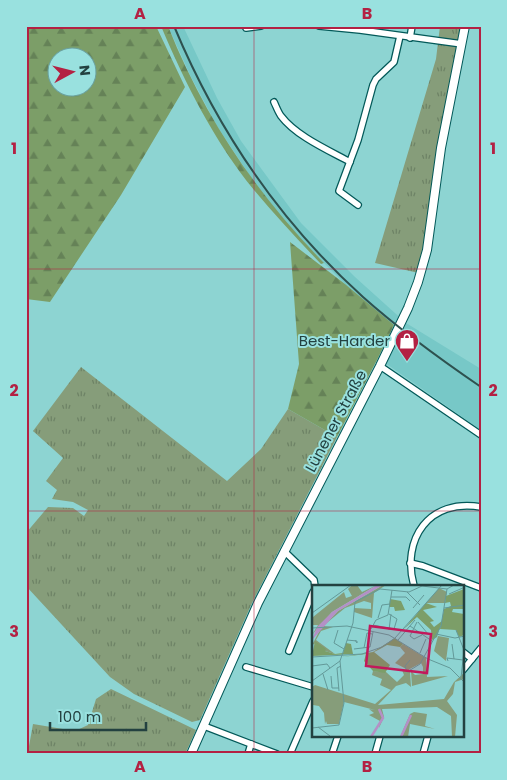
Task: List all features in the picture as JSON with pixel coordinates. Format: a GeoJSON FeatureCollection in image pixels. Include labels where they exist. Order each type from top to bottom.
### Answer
{"type":"FeatureCollection","features":[{"type":"Feature","properties":{"kind":"main road","name":"Lünener Straße"},"geometry":{"type":"LineString","coordinates":[[191,754],[258,603],[408,308],[425,260],[441,148],[465,26]]}},
{"type":"Feature","properties":{"kind":"street"},"geometry":{"type":"LineString","coordinates":[[246,27],[261,26]]}},
{"type":"Feature","properties":{"kind":"street"},"geometry":{"type":"LineString","coordinates":[[320,26],[462,44]]}},
{"type":"Feature","properties":{"kind":"street"},"geometry":{"type":"LineString","coordinates":[[410,38],[412,26]]}},
{"type":"Feature","properties":{"kind":"street"},"geometry":{"type":"LineString","coordinates":[[358,205],[339,190],[358,140],[373,85],[376,79],[394,62],[400,36]]}},
{"type":"Feature","properties":{"kind":"street"},"geometry":{"type":"LineString","coordinates":[[274,102],[281,116],[292,127],[318,145],[350,162]]}},
{"type":"Feature","properties":{"kind":"street"},"geometry":{"type":"LineString","coordinates":[[380,366],[481,435]]}},
{"type":"Feature","properties":{"kind":"street"},"geometry":{"type":"LineString","coordinates":[[414,585],[410,563],[414,542],[428,519],[456,506],[481,507]]}},
{"type":"Feature","properties":{"kind":"street"},"geometry":{"type":"LineString","coordinates":[[284,551],[314,580],[315,585]]}},
{"type":"Feature","properties":{"kind":"street"},"geometry":{"type":"LineString","coordinates":[[410,563],[481,588]]}},
{"type":"Feature","properties":{"kind":"street"},"geometry":{"type":"LineString","coordinates":[[289,651],[312,594]]}},
{"type":"Feature","properties":{"kind":"street"},"geometry":{"type":"LineString","coordinates":[[464,669],[481,648]]}},
{"type":"Feature","properties":{"kind":"street"},"geometry":{"type":"LineString","coordinates":[[464,653],[472,659]]}},
{"type":"Feature","properties":{"kind":"street"},"geometry":{"type":"LineString","coordinates":[[246,668],[312,687]]}},
{"type":"Feature","properties":{"kind":"street"},"geometry":{"type":"LineString","coordinates":[[290,754],[312,703]]}},
{"type":"Feature","properties":{"kind":"street"},"geometry":{"type":"LineString","coordinates":[[204,726],[277,754]]}},
{"type":"Feature","properties":{"kind":"street"},"geometry":{"type":"LineString","coordinates":[[332,754],[337,738]]}},
{"type":"Feature","properties":{"kind":"street"},"geometry":{"type":"LineString","coordinates":[[375,754],[379,738]]}},
{"type":"Feature","properties":{"kind":"street"},"geometry":{"type":"LineString","coordinates":[[423,754],[427,738]]}},
{"type":"Feature","properties":{"kind":"street"},"geometry":{"type":"LineString","coordinates":[[248,754],[252,744]]}},
{"type":"Feature","properties":{"kind":"shaded area"},"geometry":{"type":"Polygon","coordinates":[[[168,26],[183,26],[217,98],[241,141],[301,223],[355,277],[406,323],[481,369],[481,430],[378,358],[393,325],[345,284],[324,263],[293,231],[260,191],[217,126],[190,75],[168,26]]]}},
{"type":"Feature","properties":{"kind":"green space"},"geometry":{"type":"Polygon","coordinates":[[[26,26],[156,26],[185,87],[121,195],[50,302],[26,299],[26,26]]]}},
{"type":"Feature","properties":{"kind":"green space"},"geometry":{"type":"Polygon","coordinates":[[[161,26],[168,26],[198,92],[234,152],[276,209],[324,263],[321,264],[270,209],[226,152],[190,90],[161,26]]]}},
{"type":"Feature","properties":{"kind":"green space"},"geometry":{"type":"Polygon","coordinates":[[[440,26],[466,26],[444,142],[423,274],[375,263],[436,59],[440,26]]]}},
{"type":"Feature","properties":{"kind":"green space"},"geometry":{"type":"Polygon","coordinates":[[[290,242],[394,325],[337,437],[288,409],[299,364],[290,242]]]}},
{"type":"Feature","properties":{"kind":"green space"},"geometry":{"type":"Polygon","coordinates":[[[81,367],[227,481],[261,449],[288,409],[337,437],[252,603],[200,720],[192,722],[134,694],[110,677],[26,586],[26,533],[48,507],[73,508],[84,516],[88,510],[73,502],[52,499],[57,490],[46,481],[63,458],[33,431],[81,367]]]}},
{"type":"Feature","properties":{"kind":"green space"},"geometry":{"type":"Polygon","coordinates":[[[111,689],[196,730],[186,752],[172,754],[26,754],[26,746],[29,746],[33,724],[75,731],[88,725],[96,699],[111,689]]]}},
{"type":"Feature","properties":{"kind":"railway"},"geometry":{"type":"LineString","coordinates":[[174,26],[191,64],[231,137],[254,172],[304,238],[377,309],[450,366],[481,387]]}},
{"type":"Feature","properties":{"kind":"place","name":"Best-Harder"},"geometry":{"type":"Point","coordinates":[407,362]}}]}
